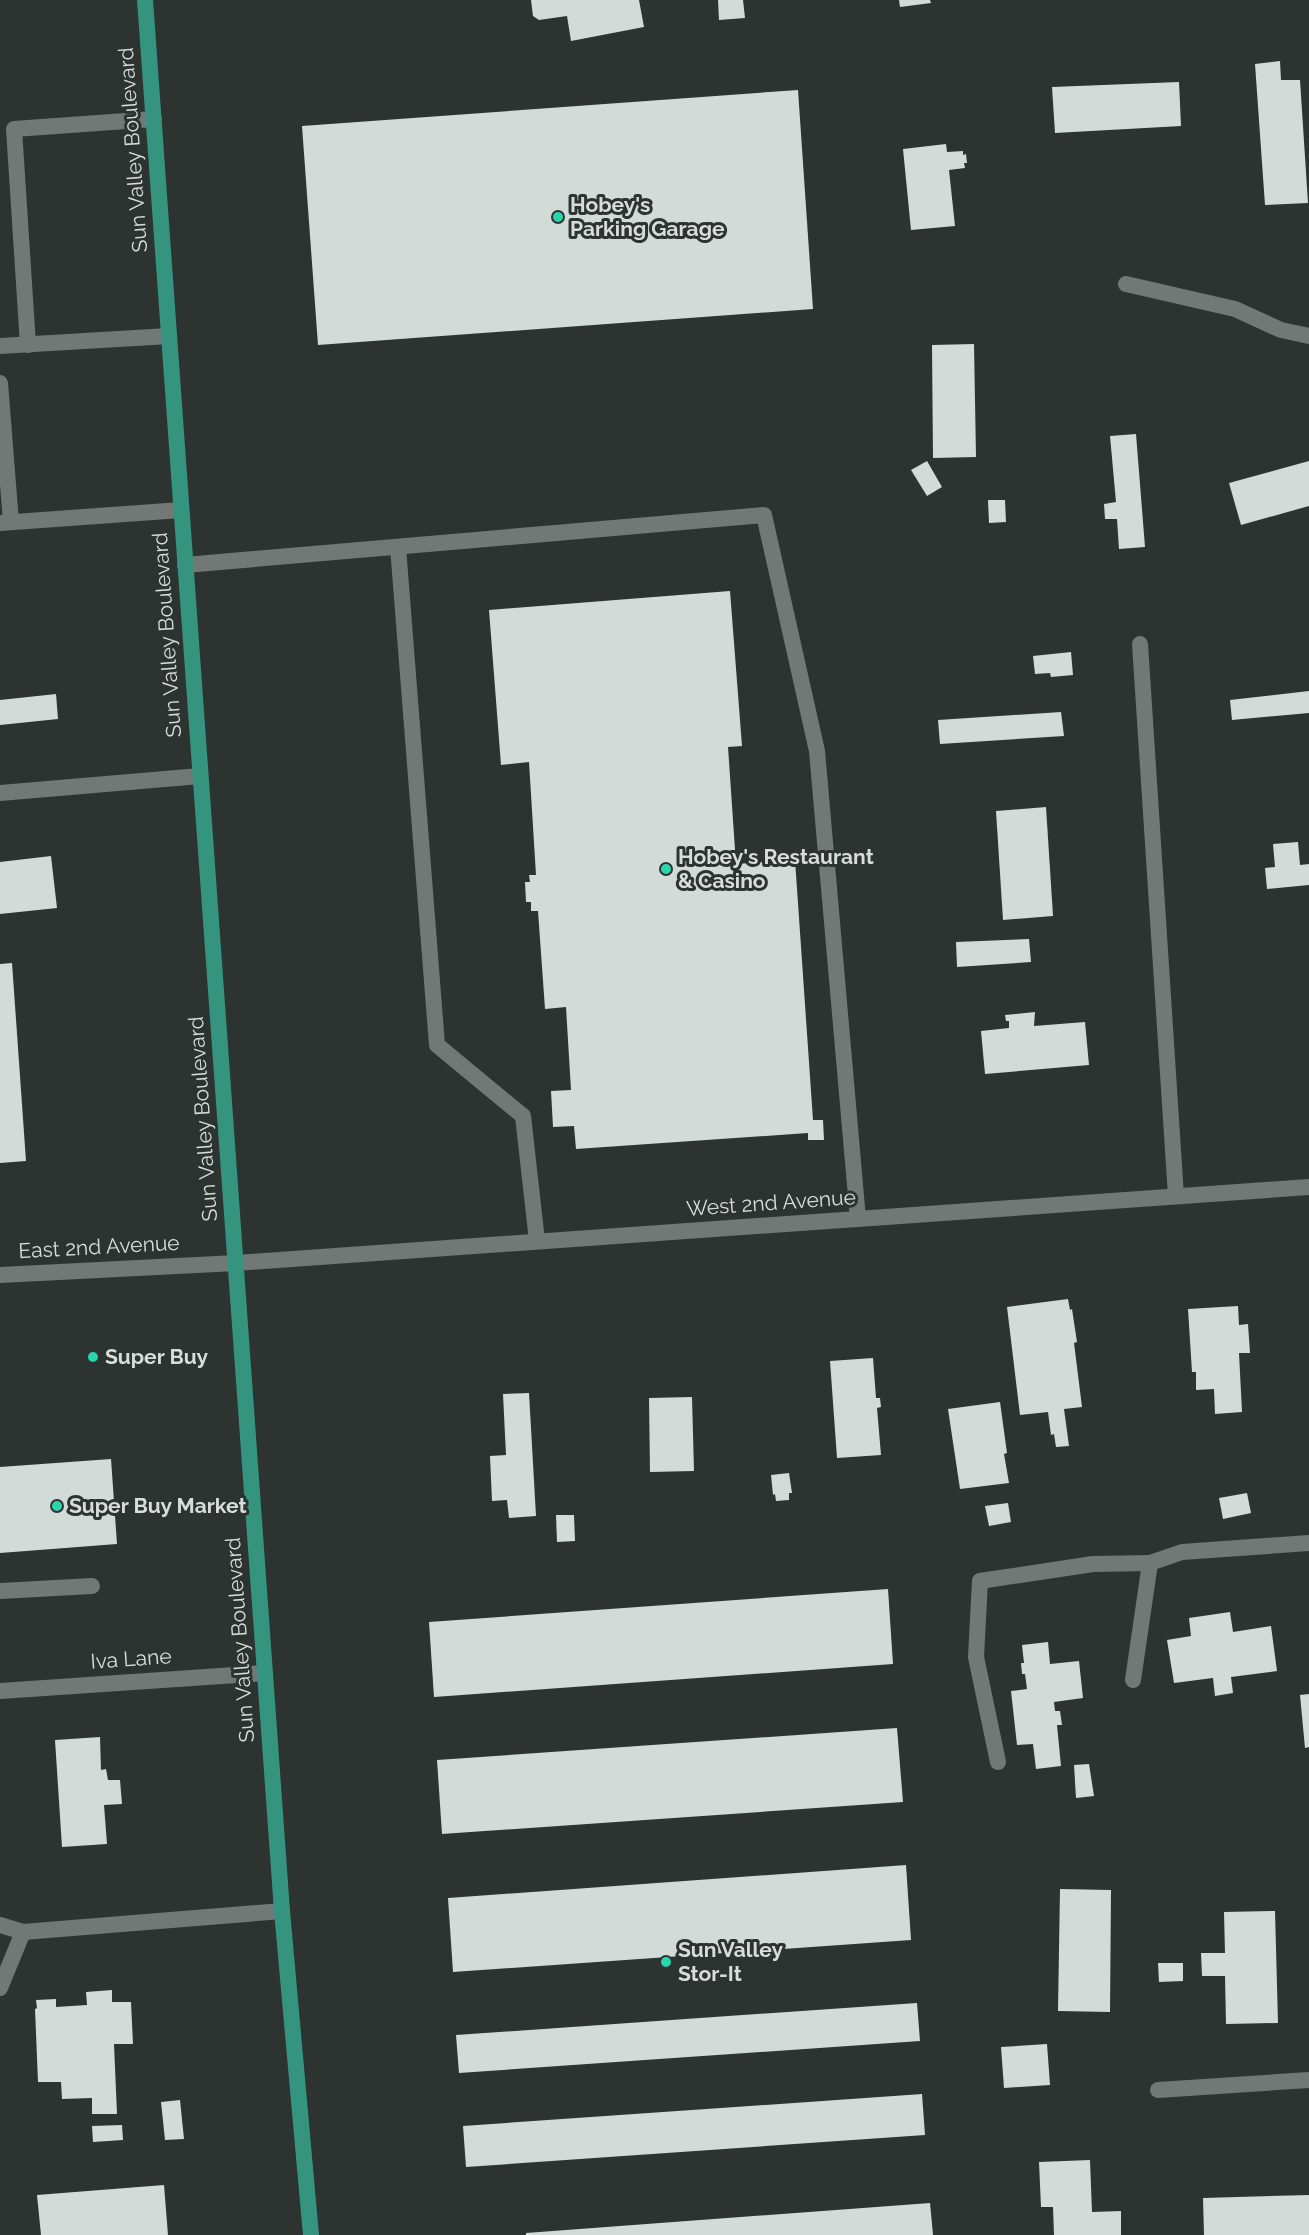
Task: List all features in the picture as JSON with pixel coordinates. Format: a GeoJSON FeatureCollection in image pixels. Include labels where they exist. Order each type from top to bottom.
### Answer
{"type":"FeatureCollection","features":[{"type":"Feature","properties":{"kind":"main road","name":"Sun Valley Boulevard"},"geometry":{"type":"LineString","coordinates":[[145,0],[282,1911],[311,2235]]}},
{"type":"Feature","properties":{"kind":"street"},"geometry":{"type":"LineString","coordinates":[[28,345],[14,129],[154,119]]}},
{"type":"Feature","properties":{"kind":"street"},"geometry":{"type":"LineString","coordinates":[[1126,284],[1235,309],[1281,330],[1309,336]]}},
{"type":"Feature","properties":{"kind":"street"},"geometry":{"type":"LineString","coordinates":[[0,346],[169,336]]}},
{"type":"Feature","properties":{"kind":"street"},"geometry":{"type":"LineString","coordinates":[[0,383],[6,522],[181,510]]}},
{"type":"Feature","properties":{"kind":"street"},"geometry":{"type":"LineString","coordinates":[[185,565],[764,515],[817,751],[858,1219]]}},
{"type":"Feature","properties":{"kind":"street"},"geometry":{"type":"LineString","coordinates":[[398,547],[437,1045],[523,1116],[537,1241]]}},
{"type":"Feature","properties":{"kind":"street"},"geometry":{"type":"LineString","coordinates":[[1140,644],[1176,1196]]}},
{"type":"Feature","properties":{"kind":"street"},"geometry":{"type":"LineString","coordinates":[[0,793],[200,776]]}},
{"type":"Feature","properties":{"kind":"street","name":"West 2nd Avenue"},"geometry":{"type":"LineString","coordinates":[[236,1263],[1309,1187]]}},
{"type":"Feature","properties":{"kind":"street","name":"East 2nd Avenue"},"geometry":{"type":"LineString","coordinates":[[0,1275],[236,1263]]}},
{"type":"Feature","properties":{"kind":"street"},"geometry":{"type":"LineString","coordinates":[[998,1762],[976,1657],[980,1581],[1094,1564],[1150,1563],[1182,1552],[1309,1543]]}},
{"type":"Feature","properties":{"kind":"street"},"geometry":{"type":"LineString","coordinates":[[1133,1680],[1150,1563]]}},
{"type":"Feature","properties":{"kind":"street"},"geometry":{"type":"LineString","coordinates":[[0,1591],[92,1586]]}},
{"type":"Feature","properties":{"kind":"street","name":"Iva Lane"},"geometry":{"type":"LineString","coordinates":[[0,1691],[265,1673]]}},
{"type":"Feature","properties":{"kind":"street"},"geometry":{"type":"LineString","coordinates":[[0,1926],[23,1932],[282,1911]]}},
{"type":"Feature","properties":{"kind":"street"},"geometry":{"type":"LineString","coordinates":[[0,1988],[23,1932]]}},
{"type":"Feature","properties":{"kind":"street"},"geometry":{"type":"LineString","coordinates":[[1158,2090],[1309,2080]]}},
{"type":"Feature","properties":{"kind":"building"},"geometry":{"type":"Polygon","coordinates":[[[531,0],[639,0],[644,27],[571,41],[567,16],[539,20],[533,16],[531,0]]]}},
{"type":"Feature","properties":{"kind":"building"},"geometry":{"type":"Polygon","coordinates":[[[718,0],[743,0],[745,18],[719,20],[718,0]]]}},
{"type":"Feature","properties":{"kind":"building"},"geometry":{"type":"Polygon","coordinates":[[[899,0],[930,0],[931,3],[900,7],[899,0]]]}},
{"type":"Feature","properties":{"kind":"building"},"geometry":{"type":"Polygon","coordinates":[[[1280,61],[1281,80],[1300,80],[1308,203],[1265,205],[1255,64],[1280,61]]]}},
{"type":"Feature","properties":{"kind":"building"},"geometry":{"type":"Polygon","coordinates":[[[1179,82],[1181,126],[1055,133],[1052,87],[1179,82]]]}},
{"type":"Feature","properties":{"kind":"building","name":"Hobey's Parking Garage"},"geometry":{"type":"Polygon","coordinates":[[[798,90],[813,309],[318,345],[302,126],[798,90]]]}},
{"type":"Feature","properties":{"kind":"building"},"geometry":{"type":"Polygon","coordinates":[[[946,144],[947,152],[963,151],[963,155],[966,154],[967,163],[964,163],[965,168],[949,170],[955,226],[911,230],[903,149],[946,144]]]}},
{"type":"Feature","properties":{"kind":"building"},"geometry":{"type":"Polygon","coordinates":[[[974,344],[976,457],[933,458],[932,345],[974,344]]]}},
{"type":"Feature","properties":{"kind":"building"},"geometry":{"type":"Polygon","coordinates":[[[1136,434],[1145,547],[1119,549],[1117,519],[1105,519],[1104,504],[1116,502],[1110,436],[1136,434]]]}},
{"type":"Feature","properties":{"kind":"building"},"geometry":{"type":"Polygon","coordinates":[[[927,461],[942,487],[927,496],[911,470],[927,461]]]}},
{"type":"Feature","properties":{"kind":"building"},"geometry":{"type":"Polygon","coordinates":[[[1309,461],[1309,506],[1241,525],[1229,483],[1309,461]]]}},
{"type":"Feature","properties":{"kind":"building"},"geometry":{"type":"Polygon","coordinates":[[[988,500],[1005,500],[1006,522],[989,523],[988,500]]]}},
{"type":"Feature","properties":{"kind":"building","name":"Hobey's Restaurant & Casino"},"geometry":{"type":"Polygon","coordinates":[[[730,591],[742,746],[728,747],[736,864],[795,860],[813,1120],[823,1120],[824,1140],[808,1140],[808,1133],[576,1149],[574,1126],[553,1127],[551,1091],[571,1090],[566,1007],[545,1009],[538,911],[531,911],[531,902],[526,902],[525,882],[530,882],[529,875],[536,875],[529,762],[501,765],[489,610],[730,591]]]}},
{"type":"Feature","properties":{"kind":"building"},"geometry":{"type":"Polygon","coordinates":[[[1071,652],[1073,675],[1051,677],[1050,673],[1035,674],[1033,656],[1071,652]]]}},
{"type":"Feature","properties":{"kind":"building"},"geometry":{"type":"Polygon","coordinates":[[[1309,691],[1309,713],[1232,720],[1230,700],[1309,691]]]}},
{"type":"Feature","properties":{"kind":"building"},"geometry":{"type":"Polygon","coordinates":[[[56,694],[58,719],[0,725],[0,700],[56,694]]]}},
{"type":"Feature","properties":{"kind":"building"},"geometry":{"type":"Polygon","coordinates":[[[1061,712],[1064,736],[940,744],[938,720],[1061,712]]]}},
{"type":"Feature","properties":{"kind":"building"},"geometry":{"type":"Polygon","coordinates":[[[1046,807],[1053,916],[1003,920],[996,811],[1046,807]]]}},
{"type":"Feature","properties":{"kind":"building"},"geometry":{"type":"Polygon","coordinates":[[[1298,842],[1300,865],[1309,864],[1309,885],[1267,889],[1265,868],[1275,867],[1273,844],[1298,842]]]}},
{"type":"Feature","properties":{"kind":"building"},"geometry":{"type":"Polygon","coordinates":[[[51,856],[57,908],[0,914],[0,862],[51,856]]]}},
{"type":"Feature","properties":{"kind":"building"},"geometry":{"type":"Polygon","coordinates":[[[1029,939],[1031,962],[957,967],[956,942],[1029,939]]]}},
{"type":"Feature","properties":{"kind":"building"},"geometry":{"type":"Polygon","coordinates":[[[12,963],[26,1161],[0,1163],[0,964],[12,963]]]}},
{"type":"Feature","properties":{"kind":"building"},"geometry":{"type":"Polygon","coordinates":[[[1035,1012],[1034,1026],[1085,1022],[1089,1065],[985,1074],[981,1031],[1009,1028],[1009,1021],[1006,1021],[1005,1015],[1035,1012]]]}},
{"type":"Feature","properties":{"kind":"building"},"geometry":{"type":"Polygon","coordinates":[[[1068,1299],[1070,1310],[1072,1309],[1077,1342],[1074,1343],[1082,1407],[1064,1409],[1069,1446],[1056,1447],[1054,1434],[1051,1435],[1048,1412],[1020,1415],[1007,1307],[1068,1299]]]}},
{"type":"Feature","properties":{"kind":"building"},"geometry":{"type":"Polygon","coordinates":[[[1238,1306],[1239,1325],[1248,1324],[1250,1353],[1239,1353],[1242,1412],[1215,1414],[1214,1389],[1196,1390],[1196,1372],[1192,1372],[1188,1309],[1238,1306]]]}},
{"type":"Feature","properties":{"kind":"building"},"geometry":{"type":"Polygon","coordinates":[[[873,1358],[876,1398],[880,1398],[881,1407],[877,1408],[881,1455],[837,1458],[830,1361],[873,1358]]]}},
{"type":"Feature","properties":{"kind":"building"},"geometry":{"type":"Polygon","coordinates":[[[529,1393],[536,1516],[509,1518],[507,1500],[492,1501],[490,1456],[506,1455],[503,1394],[529,1393]]]}},
{"type":"Feature","properties":{"kind":"building"},"geometry":{"type":"Polygon","coordinates":[[[692,1397],[694,1471],[650,1472],[649,1398],[692,1397]]]}},
{"type":"Feature","properties":{"kind":"building"},"geometry":{"type":"Polygon","coordinates":[[[1000,1402],[1009,1483],[960,1489],[948,1409],[1000,1402]]]}},
{"type":"Feature","properties":{"kind":"building","name":"Super Buy Market"},"geometry":{"type":"Polygon","coordinates":[[[111,1459],[117,1544],[0,1553],[0,1467],[111,1459]]]}},
{"type":"Feature","properties":{"kind":"building"},"geometry":{"type":"Polygon","coordinates":[[[789,1473],[792,1493],[789,1493],[789,1500],[776,1501],[775,1494],[773,1495],[771,1475],[789,1473]]]}},
{"type":"Feature","properties":{"kind":"building"},"geometry":{"type":"Polygon","coordinates":[[[1247,1493],[1251,1513],[1223,1519],[1219,1498],[1247,1493]]]}},
{"type":"Feature","properties":{"kind":"building"},"geometry":{"type":"Polygon","coordinates":[[[1008,1503],[1011,1522],[989,1526],[985,1506],[1008,1503]]]}},
{"type":"Feature","properties":{"kind":"building"},"geometry":{"type":"Polygon","coordinates":[[[556,1515],[574,1515],[575,1541],[557,1542],[556,1515]]]}},
{"type":"Feature","properties":{"kind":"building"},"geometry":{"type":"Polygon","coordinates":[[[888,1589],[893,1664],[434,1697],[429,1622],[888,1589]]]}},
{"type":"Feature","properties":{"kind":"building"},"geometry":{"type":"Polygon","coordinates":[[[1230,1612],[1233,1632],[1271,1626],[1277,1671],[1231,1677],[1233,1693],[1215,1696],[1213,1678],[1174,1683],[1167,1640],[1191,1636],[1189,1618],[1230,1612]]]}},
{"type":"Feature","properties":{"kind":"building"},"geometry":{"type":"Polygon","coordinates":[[[1048,1642],[1050,1664],[1079,1661],[1083,1698],[1054,1702],[1055,1711],[1060,1711],[1062,1725],[1057,1725],[1061,1766],[1036,1769],[1033,1744],[1017,1745],[1011,1691],[1027,1689],[1025,1674],[1022,1674],[1021,1663],[1024,1663],[1022,1645],[1048,1642]]]}},
{"type":"Feature","properties":{"kind":"building"},"geometry":{"type":"Polygon","coordinates":[[[1309,1694],[1309,1747],[1305,1748],[1300,1695],[1309,1694]]]}},
{"type":"Feature","properties":{"kind":"building"},"geometry":{"type":"Polygon","coordinates":[[[897,1728],[903,1802],[442,1834],[437,1760],[897,1728]]]}},
{"type":"Feature","properties":{"kind":"building"},"geometry":{"type":"Polygon","coordinates":[[[100,1737],[101,1770],[106,1769],[108,1780],[120,1780],[122,1804],[104,1805],[107,1844],[62,1847],[55,1740],[100,1737]]]}},
{"type":"Feature","properties":{"kind":"building"},"geometry":{"type":"Polygon","coordinates":[[[1089,1764],[1094,1796],[1076,1798],[1074,1765],[1089,1764]]]}},
{"type":"Feature","properties":{"kind":"building"},"geometry":{"type":"Polygon","coordinates":[[[906,1865],[911,1940],[453,1972],[448,1898],[906,1865]]]}},
{"type":"Feature","properties":{"kind":"building"},"geometry":{"type":"Polygon","coordinates":[[[1060,1889],[1111,1890],[1110,2012],[1058,2011],[1060,1889]]]}},
{"type":"Feature","properties":{"kind":"building"},"geometry":{"type":"Polygon","coordinates":[[[1275,1911],[1278,2023],[1226,2024],[1225,1976],[1202,1976],[1201,1953],[1225,1953],[1224,1912],[1275,1911]]]}},
{"type":"Feature","properties":{"kind":"building"},"geometry":{"type":"Polygon","coordinates":[[[1158,1963],[1183,1963],[1183,1981],[1159,1982],[1158,1963]]]}},
{"type":"Feature","properties":{"kind":"building"},"geometry":{"type":"Polygon","coordinates":[[[112,1990],[112,2002],[131,2002],[133,2044],[114,2044],[117,2114],[92,2114],[92,2098],[62,2099],[61,2082],[38,2082],[36,2000],[56,1999],[56,2007],[87,2005],[86,1992],[112,1990]]]}},
{"type":"Feature","properties":{"kind":"building"},"geometry":{"type":"Polygon","coordinates":[[[917,2003],[920,2041],[459,2073],[456,2035],[917,2003]]]}},
{"type":"Feature","properties":{"kind":"building"},"geometry":{"type":"Polygon","coordinates":[[[1047,2044],[1050,2085],[1004,2088],[1001,2047],[1047,2044]]]}},
{"type":"Feature","properties":{"kind":"building"},"geometry":{"type":"Polygon","coordinates":[[[922,2094],[925,2135],[466,2167],[463,2126],[922,2094]]]}},
{"type":"Feature","properties":{"kind":"building"},"geometry":{"type":"Polygon","coordinates":[[[180,2100],[184,2139],[165,2140],[161,2102],[180,2100]]]}},
{"type":"Feature","properties":{"kind":"building"},"geometry":{"type":"Polygon","coordinates":[[[122,2125],[123,2140],[93,2142],[92,2126],[122,2125]]]}},
{"type":"Feature","properties":{"kind":"building"},"geometry":{"type":"Polygon","coordinates":[[[1090,2160],[1092,2212],[1121,2211],[1121,2235],[1054,2235],[1053,2207],[1041,2207],[1039,2162],[1090,2160]]]}},
{"type":"Feature","properties":{"kind":"building"},"geometry":{"type":"Polygon","coordinates":[[[164,2185],[168,2235],[41,2235],[37,2195],[164,2185]]]}},
{"type":"Feature","properties":{"kind":"building"},"geometry":{"type":"Polygon","coordinates":[[[1309,2195],[1309,2235],[1204,2235],[1203,2198],[1309,2195]]]}},
{"type":"Feature","properties":{"kind":"building"},"geometry":{"type":"Polygon","coordinates":[[[930,2203],[933,2235],[526,2235],[526,2233],[930,2203]]]}},
{"type":"Feature","properties":{"kind":"place","name":"Hobey's Parking Garage"},"geometry":{"type":"Point","coordinates":[558,217]}},
{"type":"Feature","properties":{"kind":"place","name":"Hobey's Restaurant & Casino"},"geometry":{"type":"Point","coordinates":[666,869]}},
{"type":"Feature","properties":{"kind":"place","name":"Super Buy"},"geometry":{"type":"Point","coordinates":[93,1357]}},
{"type":"Feature","properties":{"kind":"place","name":"Super Buy Market"},"geometry":{"type":"Point","coordinates":[57,1506]}},
{"type":"Feature","properties":{"kind":"place","name":"Sun Valley Stor-It"},"geometry":{"type":"Point","coordinates":[666,1962]}}]}
